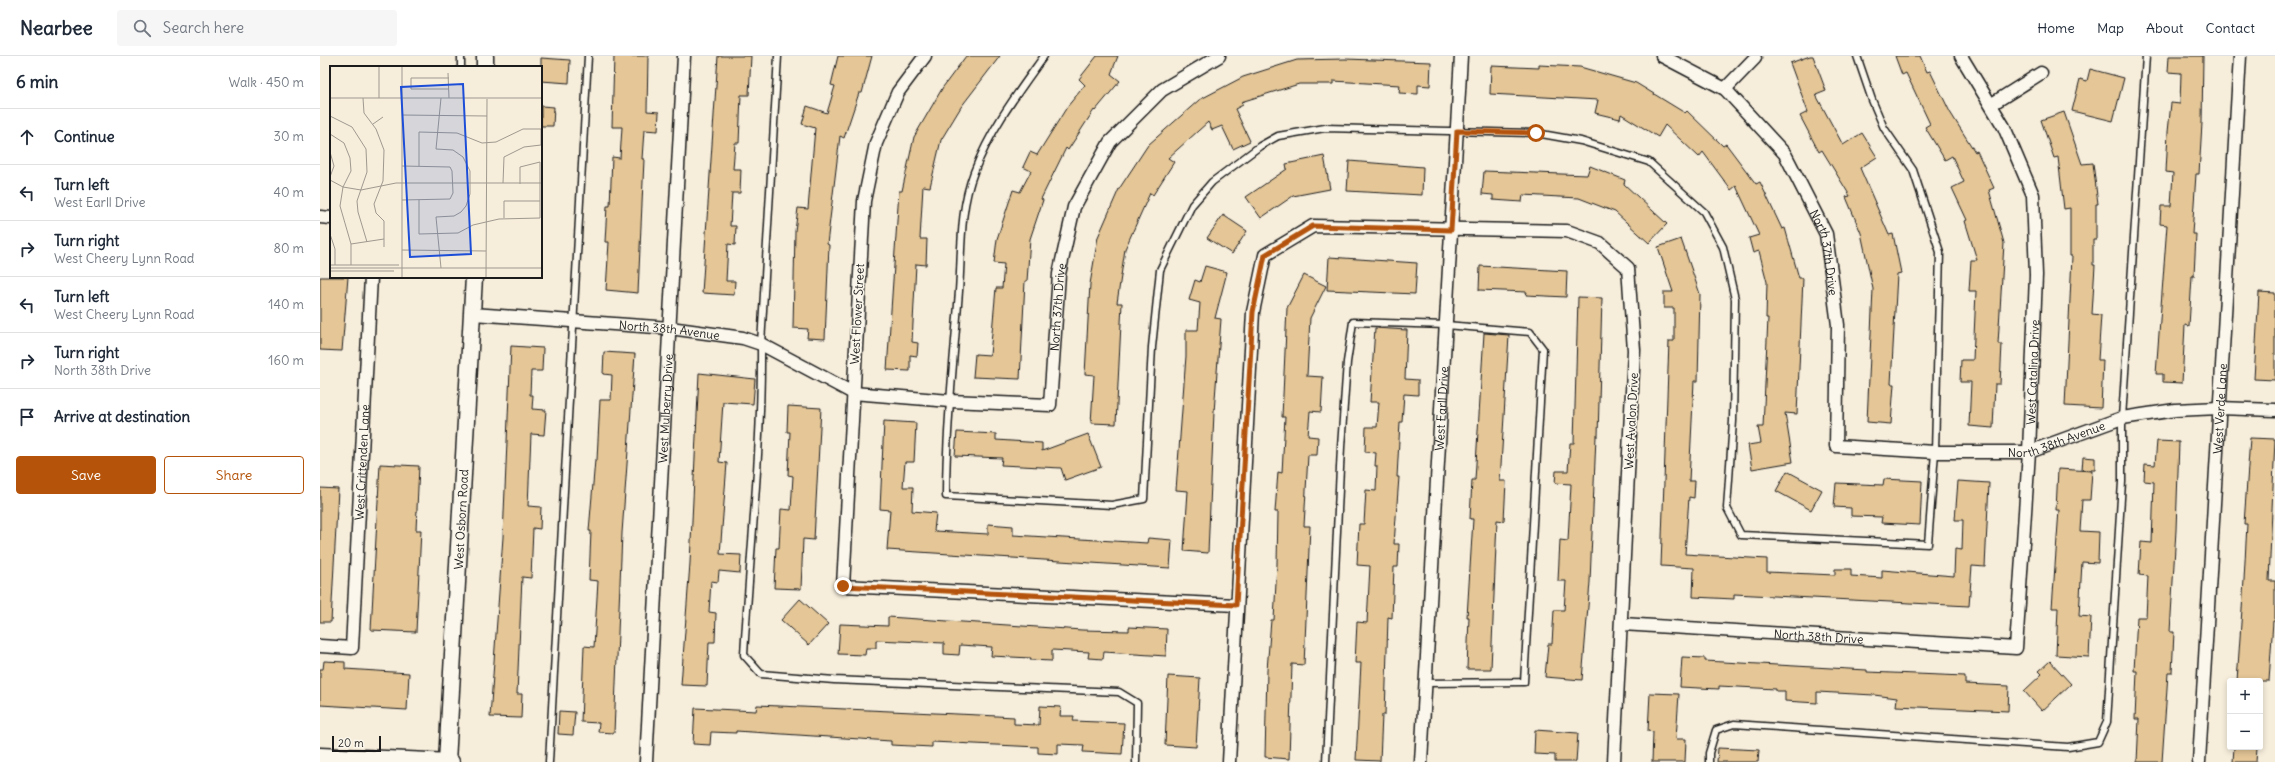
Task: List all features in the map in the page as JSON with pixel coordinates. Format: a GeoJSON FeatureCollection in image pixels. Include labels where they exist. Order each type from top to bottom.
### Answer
{"type":"FeatureCollection","features":[{"type":"Feature","properties":{"kind":"street","name":"West Mulberry Drive"},"geometry":{"type":"LineString","coordinates":[[646,762],[684,56]]}},
{"type":"Feature","properties":{"kind":"street","name":"West Flower Street"},"geometry":{"type":"LineString","coordinates":[[925,56],[898,92],[876,143],[864,202],[843,586],[1236,605]]}},
{"type":"Feature","properties":{"kind":"street","name":"North 37th Drive"},"geometry":{"type":"LineString","coordinates":[[854,393],[950,401],[1050,405],[1059,274],[1074,207],[1110,142],[1162,90],[1197,61],[1219,56]]}},
{"type":"Feature","properties":{"kind":"street","name":"West Earll Drive"},"geometry":{"type":"LineString","coordinates":[[1421,762],[1462,56]]}},
{"type":"Feature","properties":{"kind":"street","name":"North 37th Drive"},"geometry":{"type":"LineString","coordinates":[[1662,56],[1725,89],[1785,154],[1826,234],[1838,325],[1836,446]]}},
{"type":"Feature","properties":{"kind":"street","name":"West Catalina Drive"},"geometry":{"type":"LineString","coordinates":[[1961,56],[1992,104],[2004,127],[2033,195],[2036,275],[2029,452],[2016,648]]}},
{"type":"Feature","properties":{"kind":"street","name":"West Verde Lane"},"geometry":{"type":"LineString","coordinates":[[2199,762],[2240,56]]}},
{"type":"Feature","properties":{"kind":"street"},"geometry":{"type":"LineString","coordinates":[[1725,89],[1755,58]]}},
{"type":"Feature","properties":{"kind":"street"},"geometry":{"type":"LineString","coordinates":[[1992,104],[2041,73]]}},
{"type":"Feature","properties":{"kind":"street"},"geometry":{"type":"LineString","coordinates":[[320,217],[330,218]]}},
{"type":"Feature","properties":{"kind":"street","name":"West Avalon Drive"},"geometry":{"type":"LineString","coordinates":[[1229,762],[1236,605],[1253,312],[1265,255],[1313,226],[1451,230],[1567,231],[1600,243],[1628,268],[1634,350],[1622,624],[1614,762]]}},
{"type":"Feature","properties":{"kind":"street","name":"West Crittenden Lane"},"geometry":{"type":"LineString","coordinates":[[320,646],[352,648],[371,278]]}},
{"type":"Feature","properties":{"kind":"street","name":"West Osborn Road"},"geometry":{"type":"LineString","coordinates":[[447,762],[474,278]]}},
{"type":"Feature","properties":{"kind":"street","name":"North 38th Avenue"},"geometry":{"type":"LineString","coordinates":[[473,314],[670,328],[743,338],[761,344],[854,393]]}},
{"type":"Feature","properties":{"kind":"street","name":"North 38th Avenue"},"geometry":{"type":"LineString","coordinates":[[1836,446],[1935,452],[2029,452],[2122,418],[2175,410],[2219,408],[2275,410]]}},
{"type":"Feature","properties":{"kind":"street","name":"North 38th Drive"},"geometry":{"type":"LineString","coordinates":[[1622,624],[2016,648]]}},
{"type":"Feature","properties":{"kind":"street"},"geometry":{"type":"LineString","coordinates":[[320,756],[451,762]]}},
{"type":"Feature","properties":{"kind":"lane"},"geometry":{"type":"LineString","coordinates":[[460,66],[461,56]]}},
{"type":"Feature","properties":{"kind":"lane"},"geometry":{"type":"LineString","coordinates":[[549,762],[588,56]]}},
{"type":"Feature","properties":{"kind":"lane"},"geometry":{"type":"LineString","coordinates":[[778,56],[761,344],[761,384],[757,463],[744,655],[761,674],[857,681],[1119,692],[1137,703],[1136,762]]}},
{"type":"Feature","properties":{"kind":"lane"},"geometry":{"type":"LineString","coordinates":[[1044,56],[996,124],[974,172],[961,219],[961,264],[946,450],[946,496],[1112,505],[1144,499],[1152,347],[1160,270],[1192,205],[1212,182],[1260,146],[1278,136],[1325,128],[1536,133],[1581,141],[1650,162],[1704,212],[1723,247],[1735,299],[1732,421],[1727,508],[1741,535],[1928,544],[1935,452],[1940,252],[1913,170],[1884,128],[1872,100],[1858,56]]}},
{"type":"Feature","properties":{"kind":"lane"},"geometry":{"type":"LineString","coordinates":[[1709,762],[1709,753],[1716,730],[1734,724],[2068,747],[2098,742],[2107,722],[2122,482],[2122,418],[2146,56]]}},
{"type":"Feature","properties":{"kind":"lane"},"geometry":{"type":"LineString","coordinates":[[1326,762],[1341,447],[1347,362],[1353,322],[1446,325],[1530,332],[1543,349],[1530,600],[1524,682],[1425,683]]}},
{"type":"Feature","properties":{"kind":"building"},"geometry":{"type":"Polygon","coordinates":[[[614,56],[648,56],[647,111],[659,112],[658,131],[644,130],[638,293],[606,290],[609,242],[605,242],[607,206],[610,206],[612,157],[620,158],[622,127],[612,127],[614,56]]]}},
{"type":"Feature","properties":{"kind":"building"},"geometry":{"type":"Polygon","coordinates":[[[718,56],[751,56],[749,95],[741,95],[739,143],[735,143],[733,169],[741,169],[740,193],[732,193],[730,226],[736,226],[735,245],[728,244],[726,281],[735,281],[734,295],[702,293],[718,56]]]}},
{"type":"Feature","properties":{"kind":"building"},"geometry":{"type":"Polygon","coordinates":[[[838,56],[872,56],[862,93],[859,93],[844,138],[840,136],[827,244],[829,245],[825,339],[807,338],[808,329],[793,328],[795,231],[798,208],[808,209],[815,128],[802,124],[807,106],[827,113],[835,86],[831,85],[838,56]]]}},
{"type":"Feature","properties":{"kind":"building"},"geometry":{"type":"Polygon","coordinates":[[[966,56],[1000,56],[961,107],[941,140],[930,187],[923,186],[920,239],[927,239],[926,265],[916,264],[912,342],[918,343],[917,356],[910,355],[910,371],[887,370],[899,191],[902,191],[914,137],[943,87],[966,56]]]}},
{"type":"Feature","properties":{"kind":"building"},"geometry":{"type":"Polygon","coordinates":[[[1097,56],[1118,56],[1111,74],[1120,81],[1095,111],[1094,110],[1068,150],[1066,148],[1041,199],[1043,200],[1030,239],[1027,281],[1025,281],[1020,379],[973,377],[975,354],[990,355],[996,288],[1002,288],[1004,264],[994,263],[997,239],[1013,190],[1020,192],[1031,171],[1023,167],[1030,152],[1037,155],[1067,107],[1085,85],[1079,79],[1097,56]]]}},
{"type":"Feature","properties":{"kind":"building"},"geometry":{"type":"Polygon","coordinates":[[[1813,56],[1826,91],[1816,95],[1843,145],[1862,133],[1877,157],[1860,168],[1889,235],[1893,234],[1901,273],[1897,274],[1891,384],[1894,384],[1891,424],[1867,422],[1873,289],[1861,233],[1846,197],[1850,196],[1822,150],[1819,152],[1800,116],[1808,112],[1790,63],[1813,56]]]}},
{"type":"Feature","properties":{"kind":"building"},"geometry":{"type":"Polygon","coordinates":[[[1895,56],[1920,56],[1927,72],[1930,71],[1950,112],[1975,152],[1977,151],[1994,188],[1989,190],[2004,243],[1998,344],[2002,344],[2000,384],[1995,384],[1993,428],[1969,426],[1971,382],[1960,382],[1961,360],[1973,360],[1976,291],[1969,291],[1971,260],[1977,260],[1965,221],[1967,220],[1952,188],[1964,182],[1952,156],[1945,160],[1925,127],[1930,124],[1906,73],[1902,75],[1895,56]]]}},
{"type":"Feature","properties":{"kind":"building"},"geometry":{"type":"Polygon","coordinates":[[[2169,56],[2203,56],[2202,123],[2199,174],[2196,174],[2192,234],[2196,234],[2194,276],[2192,276],[2189,326],[2185,325],[2182,383],[2163,382],[2163,374],[2156,374],[2167,225],[2160,224],[2161,206],[2171,206],[2173,173],[2166,172],[2168,132],[2171,103],[2180,104],[2181,73],[2168,72],[2169,56]]]}},
{"type":"Feature","properties":{"kind":"building"},"geometry":{"type":"Polygon","coordinates":[[[541,58],[570,60],[569,83],[542,81],[541,58]]]}},
{"type":"Feature","properties":{"kind":"building"},"geometry":{"type":"Polygon","coordinates":[[[1345,59],[1431,62],[1430,86],[1418,85],[1418,94],[1399,93],[1400,85],[1333,81],[1333,84],[1299,84],[1241,102],[1243,105],[1235,109],[1250,141],[1233,149],[1222,126],[1212,130],[1208,122],[1168,158],[1174,162],[1153,195],[1150,193],[1125,249],[1117,303],[1122,303],[1116,424],[1091,423],[1094,375],[1085,374],[1090,284],[1098,237],[1119,189],[1148,145],[1199,100],[1243,77],[1297,60],[1345,59]]]}},
{"type":"Feature","properties":{"kind":"building"},"geometry":{"type":"Polygon","coordinates":[[[1539,65],[1580,67],[1636,83],[1685,113],[1687,111],[1723,146],[1726,144],[1756,184],[1760,182],[1782,229],[1785,228],[1799,278],[1803,278],[1797,414],[1785,413],[1793,462],[1752,469],[1748,445],[1761,443],[1758,427],[1763,427],[1768,318],[1766,318],[1767,282],[1759,251],[1753,253],[1749,238],[1759,235],[1736,186],[1731,190],[1703,152],[1699,157],[1665,125],[1658,137],[1621,114],[1620,119],[1595,113],[1598,100],[1490,94],[1491,66],[1539,68],[1539,65]]]}},
{"type":"Feature","properties":{"kind":"building"},"geometry":{"type":"Polygon","coordinates":[[[2090,69],[2124,78],[2113,121],[2072,111],[2080,79],[2087,81],[2090,69]]]}},
{"type":"Feature","properties":{"kind":"building"},"geometry":{"type":"Polygon","coordinates":[[[542,106],[554,107],[553,126],[542,126],[542,106]]]}},
{"type":"Feature","properties":{"kind":"building"},"geometry":{"type":"Polygon","coordinates":[[[2064,112],[2082,164],[2093,163],[2098,204],[2096,204],[2096,240],[2093,240],[2093,265],[2095,265],[2092,314],[2101,315],[2098,360],[2103,360],[2101,408],[2065,406],[2072,256],[2070,256],[2070,208],[2064,209],[2058,157],[2054,158],[2041,120],[2064,112]]]}},
{"type":"Feature","properties":{"kind":"building"},"geometry":{"type":"Polygon","coordinates":[[[1324,156],[1330,189],[1293,196],[1261,218],[1246,197],[1287,169],[1286,164],[1324,156]]]}},
{"type":"Feature","properties":{"kind":"building"},"geometry":{"type":"Polygon","coordinates":[[[1349,161],[1423,167],[1422,195],[1347,191],[1349,161]]]}},
{"type":"Feature","properties":{"kind":"building"},"geometry":{"type":"Polygon","coordinates":[[[1590,166],[1625,180],[1624,184],[1667,224],[1649,243],[1615,212],[1579,198],[1523,195],[1522,202],[1493,200],[1493,195],[1482,194],[1484,171],[1587,175],[1590,166]]]}},
{"type":"Feature","properties":{"kind":"building"},"geometry":{"type":"Polygon","coordinates":[[[1223,215],[1247,231],[1232,254],[1207,238],[1223,215]]]}},
{"type":"Feature","properties":{"kind":"building"},"geometry":{"type":"Polygon","coordinates":[[[1681,239],[1700,294],[1698,381],[1694,381],[1689,481],[1695,481],[1694,498],[1689,497],[1685,554],[1767,559],[1767,572],[1835,575],[1835,569],[1851,569],[1851,576],[1882,578],[1882,570],[1954,576],[1955,549],[1962,550],[1963,520],[1955,520],[1958,481],[1989,483],[1985,567],[1972,566],[1969,606],[1734,594],[1734,599],[1693,597],[1694,568],[1661,566],[1669,341],[1674,341],[1674,308],[1664,308],[1664,292],[1673,292],[1658,247],[1681,239]]]}},
{"type":"Feature","properties":{"kind":"building"},"geometry":{"type":"Polygon","coordinates":[[[1329,257],[1417,263],[1415,294],[1327,290],[1329,257]]]}},
{"type":"Feature","properties":{"kind":"building"},"geometry":{"type":"Polygon","coordinates":[[[1205,266],[1227,272],[1215,318],[1221,319],[1214,412],[1208,553],[1184,551],[1188,491],[1176,490],[1186,356],[1186,330],[1198,330],[1200,303],[1189,300],[1195,280],[1200,282],[1205,266]]]}},
{"type":"Feature","properties":{"kind":"building"},"geometry":{"type":"Polygon","coordinates":[[[1480,266],[1567,271],[1566,297],[1526,295],[1527,292],[1479,290],[1480,266]]]}},
{"type":"Feature","properties":{"kind":"building"},"geometry":{"type":"Polygon","coordinates":[[[1304,275],[1326,286],[1310,318],[1307,376],[1323,377],[1321,412],[1310,411],[1308,436],[1318,437],[1317,455],[1308,455],[1304,526],[1310,526],[1304,665],[1292,664],[1289,759],[1265,757],[1267,670],[1271,620],[1274,620],[1278,512],[1275,512],[1278,472],[1282,473],[1285,417],[1282,417],[1287,308],[1304,275]]]}},
{"type":"Feature","properties":{"kind":"building"},"geometry":{"type":"Polygon","coordinates":[[[320,277],[348,278],[342,351],[320,350],[320,277]]]}},
{"type":"Feature","properties":{"kind":"building"},"geometry":{"type":"Polygon","coordinates":[[[2259,292],[2275,293],[2275,380],[2254,379],[2259,292]]]}},
{"type":"Feature","properties":{"kind":"building"},"geometry":{"type":"Polygon","coordinates":[[[1578,297],[1602,298],[1598,436],[1596,436],[1590,582],[1582,680],[1545,677],[1548,644],[1552,644],[1554,610],[1564,610],[1566,581],[1558,581],[1560,540],[1568,541],[1571,484],[1555,483],[1556,471],[1568,471],[1570,443],[1574,443],[1578,297]]]}},
{"type":"Feature","properties":{"kind":"building"},"geometry":{"type":"Polygon","coordinates":[[[1375,328],[1407,330],[1405,379],[1418,380],[1418,395],[1404,394],[1402,422],[1400,422],[1397,477],[1399,477],[1394,544],[1399,544],[1398,567],[1394,567],[1392,618],[1388,617],[1385,715],[1382,715],[1380,761],[1356,760],[1361,663],[1355,663],[1357,622],[1367,623],[1370,566],[1357,565],[1359,524],[1364,524],[1366,490],[1376,491],[1376,453],[1365,452],[1366,427],[1377,427],[1379,402],[1370,402],[1375,328]]]}},
{"type":"Feature","properties":{"kind":"building"},"geometry":{"type":"Polygon","coordinates":[[[1484,333],[1509,335],[1500,481],[1506,481],[1504,521],[1497,520],[1491,669],[1467,669],[1469,617],[1467,617],[1473,519],[1470,519],[1472,480],[1475,480],[1484,333]]]}},
{"type":"Feature","properties":{"kind":"building"},"geometry":{"type":"Polygon","coordinates":[[[511,346],[543,348],[542,371],[531,371],[530,395],[533,395],[532,409],[546,410],[544,435],[531,434],[528,506],[541,507],[540,529],[533,528],[531,578],[522,577],[517,694],[522,694],[521,718],[490,717],[503,537],[511,346]]]}},
{"type":"Feature","properties":{"kind":"building"},"geometry":{"type":"Polygon","coordinates":[[[604,352],[635,354],[622,533],[614,733],[598,732],[599,723],[581,722],[584,646],[594,647],[598,581],[589,580],[591,531],[589,531],[595,460],[597,460],[600,400],[611,400],[612,375],[603,374],[604,352]]]}},
{"type":"Feature","properties":{"kind":"building"},"geometry":{"type":"Polygon","coordinates":[[[699,373],[755,379],[753,404],[723,402],[719,462],[727,463],[720,554],[741,555],[740,573],[719,571],[718,582],[711,581],[709,612],[716,613],[715,642],[709,642],[707,686],[681,685],[690,563],[699,373]]]}},
{"type":"Feature","properties":{"kind":"building"},"geometry":{"type":"Polygon","coordinates":[[[788,406],[821,408],[814,540],[803,539],[801,589],[774,588],[776,548],[779,548],[781,509],[791,510],[793,476],[788,475],[790,432],[787,432],[788,406]]]}},
{"type":"Feature","properties":{"kind":"building"},"geometry":{"type":"Polygon","coordinates":[[[884,421],[916,423],[914,462],[905,462],[903,487],[913,487],[912,511],[936,513],[934,531],[988,534],[988,524],[1013,526],[1013,535],[1147,543],[1148,538],[1172,540],[1170,568],[887,550],[890,510],[880,509],[884,421]]]}},
{"type":"Feature","properties":{"kind":"building"},"geometry":{"type":"Polygon","coordinates":[[[957,432],[996,434],[996,440],[1042,443],[1042,451],[1088,434],[1101,467],[1065,480],[1061,468],[1001,465],[1002,458],[955,456],[957,432]]]}},
{"type":"Feature","properties":{"kind":"building"},"geometry":{"type":"Polygon","coordinates":[[[2250,438],[2275,439],[2269,581],[2275,581],[2275,621],[2273,621],[2269,681],[2263,681],[2263,678],[2237,678],[2247,524],[2244,524],[2250,438]]]}},
{"type":"Feature","properties":{"kind":"building"},"geometry":{"type":"Polygon","coordinates":[[[2157,441],[2179,442],[2170,632],[2174,632],[2172,673],[2168,673],[2162,762],[2137,762],[2139,719],[2135,719],[2137,671],[2134,671],[2137,617],[2146,617],[2148,576],[2139,575],[2141,542],[2152,543],[2154,482],[2144,481],[2145,464],[2155,465],[2157,441]]]}},
{"type":"Feature","properties":{"kind":"building"},"geometry":{"type":"Polygon","coordinates":[[[2083,457],[2095,458],[2095,470],[2082,470],[2083,457]]]}},
{"type":"Feature","properties":{"kind":"building"},"geometry":{"type":"Polygon","coordinates":[[[380,464],[419,466],[416,530],[421,530],[416,632],[371,630],[380,464]]]}},
{"type":"Feature","properties":{"kind":"building"},"geometry":{"type":"Polygon","coordinates":[[[2058,469],[2092,471],[2090,500],[2082,500],[2080,531],[2099,532],[2098,563],[2082,562],[2079,616],[2091,617],[2089,657],[2056,655],[2058,608],[2052,608],[2059,510],[2056,510],[2058,469]]]}},
{"type":"Feature","properties":{"kind":"building"},"geometry":{"type":"Polygon","coordinates":[[[1787,471],[1822,490],[1811,510],[1776,491],[1787,471]]]}},
{"type":"Feature","properties":{"kind":"building"},"geometry":{"type":"Polygon","coordinates":[[[1884,479],[1922,481],[1920,525],[1881,523],[1882,517],[1851,516],[1851,508],[1834,507],[1836,483],[1883,485],[1884,479]]]}},
{"type":"Feature","properties":{"kind":"building"},"geometry":{"type":"Polygon","coordinates":[[[320,488],[338,489],[331,622],[320,622],[320,488]]]}},
{"type":"Feature","properties":{"kind":"building"},"geometry":{"type":"Polygon","coordinates":[[[800,599],[828,624],[809,645],[781,620],[800,599]]]}},
{"type":"Feature","properties":{"kind":"building"},"geometry":{"type":"Polygon","coordinates":[[[888,617],[1082,630],[1129,631],[1129,627],[1167,629],[1166,656],[1104,652],[1103,659],[1088,658],[1089,652],[1052,650],[1052,661],[1030,660],[1031,658],[991,656],[992,647],[960,645],[959,655],[944,654],[944,643],[876,640],[876,648],[866,648],[865,655],[838,654],[840,624],[888,626],[888,617]]]}},
{"type":"Feature","properties":{"kind":"building"},"geometry":{"type":"Polygon","coordinates":[[[1682,657],[1705,658],[1705,661],[1867,670],[1867,672],[1965,676],[1965,684],[2009,686],[2008,711],[1896,706],[1897,698],[1874,695],[1817,692],[1817,703],[1785,701],[1785,691],[1776,691],[1776,689],[1719,686],[1719,689],[1680,687],[1682,657]]]}},
{"type":"Feature","properties":{"kind":"building"},"geometry":{"type":"Polygon","coordinates":[[[324,661],[345,662],[345,669],[409,673],[407,710],[320,705],[320,669],[323,669],[324,661]]]}},
{"type":"Feature","properties":{"kind":"building"},"geometry":{"type":"Polygon","coordinates":[[[2050,661],[2071,684],[2042,711],[2024,691],[2042,674],[2039,671],[2050,661]]]}},
{"type":"Feature","properties":{"kind":"building"},"geometry":{"type":"Polygon","coordinates":[[[1168,676],[1200,678],[1196,747],[1165,745],[1168,676]]]}},
{"type":"Feature","properties":{"kind":"building"},"geometry":{"type":"Polygon","coordinates":[[[1650,693],[1679,694],[1676,739],[1686,739],[1685,762],[1652,762],[1653,732],[1648,731],[1650,693]]]}},
{"type":"Feature","properties":{"kind":"building"},"geometry":{"type":"Polygon","coordinates":[[[757,705],[1014,717],[1014,724],[1039,725],[1040,706],[1061,707],[1060,716],[1074,716],[1073,721],[1124,723],[1122,754],[1083,752],[1084,745],[1058,744],[1058,754],[1038,753],[1038,747],[932,742],[932,747],[891,745],[891,741],[736,731],[736,733],[711,732],[710,745],[693,744],[695,708],[756,711],[757,705]]]}},
{"type":"Feature","properties":{"kind":"building"},"geometry":{"type":"Polygon","coordinates":[[[559,711],[575,712],[573,735],[558,734],[559,711]]]}},
{"type":"Feature","properties":{"kind":"building"},"geometry":{"type":"Polygon","coordinates":[[[1535,730],[1578,733],[1576,762],[1555,762],[1555,755],[1534,754],[1535,730]]]}},
{"type":"Feature","properties":{"kind":"building"},"geometry":{"type":"Polygon","coordinates":[[[1718,748],[1759,750],[1758,762],[1717,762],[1718,748]]]}},
{"type":"Feature","properties":{"kind":"building"},"geometry":{"type":"Polygon","coordinates":[[[2234,750],[2257,750],[2256,762],[2233,762],[2234,750]]]}},
{"type":"Feature","properties":{"kind":"route"},"geometry":{"type":"LineString","coordinates":[[843,586],[1236,605],[1253,312],[1265,255],[1313,226],[1451,230],[1457,131],[1536,133]]}}]}
